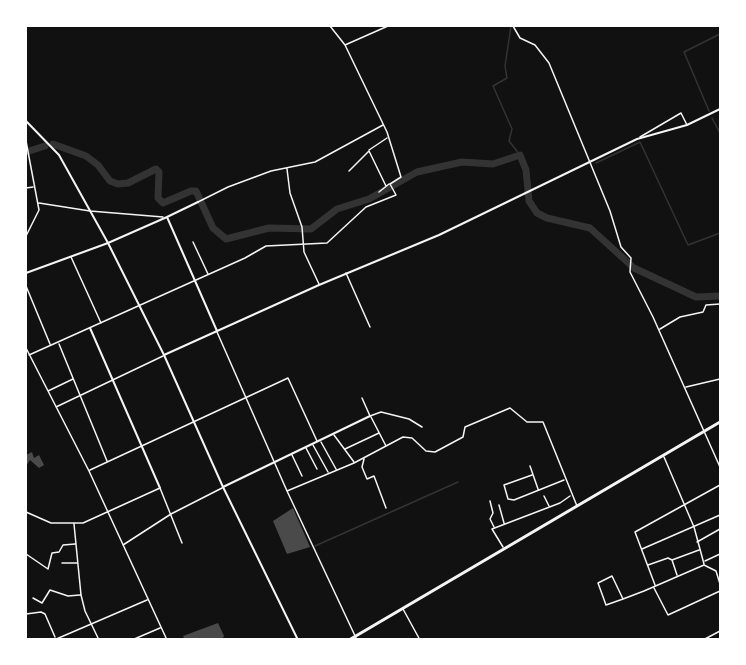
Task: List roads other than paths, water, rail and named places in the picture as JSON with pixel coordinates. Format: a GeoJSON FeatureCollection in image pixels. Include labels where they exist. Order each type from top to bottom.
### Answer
{"type":"FeatureCollection","features":[{"type":"Feature","properties":{"kind":"highway"},"geometry":{"type":"LineString","coordinates":[[349,639],[356,638],[403,608],[720,422]]}},
{"type":"Feature","properties":{"kind":"street"},"geometry":{"type":"LineString","coordinates":[[330,26],[345,45],[383,124],[401,177],[379,192]]}},
{"type":"Feature","properties":{"kind":"street"},"geometry":{"type":"LineString","coordinates":[[345,45],[382,26],[388,26]]}},
{"type":"Feature","properties":{"kind":"street"},"geometry":{"type":"LineString","coordinates":[[513,26],[520,38],[535,45],[545,56],[610,211],[621,248],[631,258],[630,272],[659,330],[720,467]]}},
{"type":"Feature","properties":{"kind":"street"},"geometry":{"type":"LineString","coordinates":[[637,139],[687,125],[720,109]]}},
{"type":"Feature","properties":{"kind":"street"},"geometry":{"type":"LineString","coordinates":[[55,408],[164,355],[345,273],[439,235],[637,139],[681,113],[687,125]]}},
{"type":"Feature","properties":{"kind":"street"},"geometry":{"type":"LineString","coordinates":[[26,123],[58,155],[108,243],[164,355],[223,488],[298,639]]}},
{"type":"Feature","properties":{"kind":"street"},"geometry":{"type":"LineString","coordinates":[[26,273],[108,243],[166,218],[228,187],[271,171],[315,162],[383,124]]}},
{"type":"Feature","properties":{"kind":"street"},"geometry":{"type":"LineString","coordinates":[[349,171],[369,151],[388,137]]}},
{"type":"Feature","properties":{"kind":"street"},"geometry":{"type":"LineString","coordinates":[[26,141],[39,203],[39,210],[26,236]]}},
{"type":"Feature","properties":{"kind":"street"},"geometry":{"type":"LineString","coordinates":[[369,151],[386,186]]}},
{"type":"Feature","properties":{"kind":"street"},"geometry":{"type":"LineString","coordinates":[[288,169],[290,193],[302,227],[302,245],[319,285]]}},
{"type":"Feature","properties":{"kind":"street"},"geometry":{"type":"LineString","coordinates":[[29,355],[196,281],[266,246],[331,241],[366,207],[396,195],[390,184]]}},
{"type":"Feature","properties":{"kind":"street"},"geometry":{"type":"LineString","coordinates":[[26,188],[34,187]]}},
{"type":"Feature","properties":{"kind":"street"},"geometry":{"type":"LineString","coordinates":[[39,203],[90,211],[166,218]]}},
{"type":"Feature","properties":{"kind":"street"},"geometry":{"type":"LineString","coordinates":[[166,218],[247,397],[286,491],[356,638]]}},
{"type":"Feature","properties":{"kind":"street"},"geometry":{"type":"LineString","coordinates":[[194,242],[208,275]]}},
{"type":"Feature","properties":{"kind":"street"},"geometry":{"type":"LineString","coordinates":[[71,257],[101,324]]}},
{"type":"Feature","properties":{"kind":"street"},"geometry":{"type":"LineString","coordinates":[[345,273],[370,327]]}},
{"type":"Feature","properties":{"kind":"street"},"geometry":{"type":"LineString","coordinates":[[26,286],[51,345]]}},
{"type":"Feature","properties":{"kind":"street"},"geometry":{"type":"LineString","coordinates":[[659,330],[680,317],[703,312],[706,305],[720,304]]}},
{"type":"Feature","properties":{"kind":"street"},"geometry":{"type":"LineString","coordinates":[[90,328],[182,543]]}},
{"type":"Feature","properties":{"kind":"street"},"geometry":{"type":"LineString","coordinates":[[58,342],[108,462]]}},
{"type":"Feature","properties":{"kind":"street"},"geometry":{"type":"LineString","coordinates":[[26,348],[89,471],[167,639]]}},
{"type":"Feature","properties":{"kind":"street"},"geometry":{"type":"LineString","coordinates":[[48,391],[74,378]]}},
{"type":"Feature","properties":{"kind":"street"},"geometry":{"type":"LineString","coordinates":[[89,471],[288,378],[336,470]]}},
{"type":"Feature","properties":{"kind":"street"},"geometry":{"type":"LineString","coordinates":[[685,387],[720,379]]}},
{"type":"Feature","properties":{"kind":"street"},"geometry":{"type":"LineString","coordinates":[[362,398],[386,446]]}},
{"type":"Feature","properties":{"kind":"street"},"geometry":{"type":"LineString","coordinates":[[286,491],[354,463],[403,437],[409,437],[426,451],[435,453],[463,437],[465,427],[510,408],[527,422],[543,422],[576,506]]}},
{"type":"Feature","properties":{"kind":"street"},"geometry":{"type":"LineString","coordinates":[[123,545],[171,514],[370,416],[381,412],[409,419],[422,427]]}},
{"type":"Feature","properties":{"kind":"street"},"geometry":{"type":"LineString","coordinates":[[345,449],[379,433]]}},
{"type":"Feature","properties":{"kind":"street"},"geometry":{"type":"LineString","coordinates":[[333,434],[354,463]]}},
{"type":"Feature","properties":{"kind":"street"},"geometry":{"type":"LineString","coordinates":[[313,443],[328,473]]}},
{"type":"Feature","properties":{"kind":"street"},"geometry":{"type":"LineString","coordinates":[[306,447],[317,469]]}},
{"type":"Feature","properties":{"kind":"street"},"geometry":{"type":"LineString","coordinates":[[291,454],[302,476]]}},
{"type":"Feature","properties":{"kind":"street"},"geometry":{"type":"LineString","coordinates":[[663,455],[694,527],[704,565]]}},
{"type":"Feature","properties":{"kind":"street"},"geometry":{"type":"LineString","coordinates":[[364,458],[362,467],[367,479],[374,476],[386,508]]}},
{"type":"Feature","properties":{"kind":"street"},"geometry":{"type":"LineString","coordinates":[[530,466],[539,489]]}},
{"type":"Feature","properties":{"kind":"street"},"geometry":{"type":"LineString","coordinates":[[532,475],[504,485],[508,499],[514,500],[565,480]]}},
{"type":"Feature","properties":{"kind":"street"},"geometry":{"type":"LineString","coordinates":[[720,485],[685,507],[635,532],[654,586],[668,615],[720,591]]}},
{"type":"Feature","properties":{"kind":"street"},"geometry":{"type":"LineString","coordinates":[[26,512],[51,523],[84,523],[160,488]]}},
{"type":"Feature","properties":{"kind":"street"},"geometry":{"type":"LineString","coordinates":[[494,528],[549,507],[571,495]]}},
{"type":"Feature","properties":{"kind":"street"},"geometry":{"type":"LineString","coordinates":[[544,496],[549,507]]}},
{"type":"Feature","properties":{"kind":"street"},"geometry":{"type":"LineString","coordinates":[[490,501],[493,513],[490,519],[494,528],[492,529],[504,549]]}},
{"type":"Feature","properties":{"kind":"street"},"geometry":{"type":"LineString","coordinates":[[500,505],[505,524]]}},
{"type":"Feature","properties":{"kind":"street"},"geometry":{"type":"LineString","coordinates":[[642,549],[720,515]]}},
{"type":"Feature","properties":{"kind":"street"},"geometry":{"type":"LineString","coordinates":[[74,523],[81,595],[99,639]]}},
{"type":"Feature","properties":{"kind":"street"},"geometry":{"type":"LineString","coordinates":[[698,542],[720,530]]}},
{"type":"Feature","properties":{"kind":"street"},"geometry":{"type":"LineString","coordinates":[[26,554],[48,569],[52,553],[59,552],[63,545],[76,544]]}},
{"type":"Feature","properties":{"kind":"street"},"geometry":{"type":"LineString","coordinates":[[648,566],[700,550]]}},
{"type":"Feature","properties":{"kind":"street"},"geometry":{"type":"LineString","coordinates":[[704,561],[720,554]]}},
{"type":"Feature","properties":{"kind":"street"},"geometry":{"type":"LineString","coordinates":[[672,560],[677,575]]}},
{"type":"Feature","properties":{"kind":"street"},"geometry":{"type":"LineString","coordinates":[[62,563],[78,563]]}},
{"type":"Feature","properties":{"kind":"street"},"geometry":{"type":"LineString","coordinates":[[623,599],[612,576],[598,583],[606,605],[623,599],[654,586],[677,575],[704,565]]}},
{"type":"Feature","properties":{"kind":"street"},"geometry":{"type":"LineString","coordinates":[[704,565],[716,572],[720,584]]}},
{"type":"Feature","properties":{"kind":"street"},"geometry":{"type":"LineString","coordinates":[[33,598],[42,603],[50,590],[68,596],[81,595]]}},
{"type":"Feature","properties":{"kind":"street"},"geometry":{"type":"LineString","coordinates":[[26,614],[41,612],[45,614],[55,638],[148,599]]}},
{"type":"Feature","properties":{"kind":"street"},"geometry":{"type":"LineString","coordinates":[[403,608],[420,639]]}},
{"type":"Feature","properties":{"kind":"street"},"geometry":{"type":"LineString","coordinates":[[132,639],[161,628]]}},
{"type":"Feature","properties":{"kind":"street"},"geometry":{"type":"LineString","coordinates":[[703,639],[720,631]]}},
{"type":"Feature","properties":{"kind":"waterway"},"geometry":{"type":"LineString","coordinates":[[511,26],[505,66],[507,78],[493,86],[512,129],[509,141],[520,155]]}},
{"type":"Feature","properties":{"kind":"waterway"},"geometry":{"type":"LineString","coordinates":[[709,111],[684,52],[720,34]]}},
{"type":"Feature","properties":{"kind":"waterway"},"geometry":{"type":"LineString","coordinates":[[712,118],[720,133]]}},
{"type":"Feature","properties":{"kind":"waterway"},"geometry":{"type":"LineString","coordinates":[[596,163],[640,142],[688,245],[720,233]]}},
{"type":"Feature","properties":{"kind":"waterway"},"geometry":{"type":"LineString","coordinates":[[53,144],[86,156],[98,165],[110,181],[118,184],[128,183],[156,169],[159,172],[158,198],[163,203],[196,191],[213,228],[226,239],[269,228],[311,229],[337,209],[369,199],[417,172],[462,162],[493,164],[520,155],[526,170],[529,201],[537,213],[547,218],[590,228],[634,268],[696,297],[720,296]]}},
{"type":"Feature","properties":{"kind":"waterway"},"geometry":{"type":"LineString","coordinates":[[26,152],[45,146]]}},
{"type":"Feature","properties":{"kind":"waterway"},"geometry":{"type":"LineString","coordinates":[[315,546],[458,482]]}}]}
